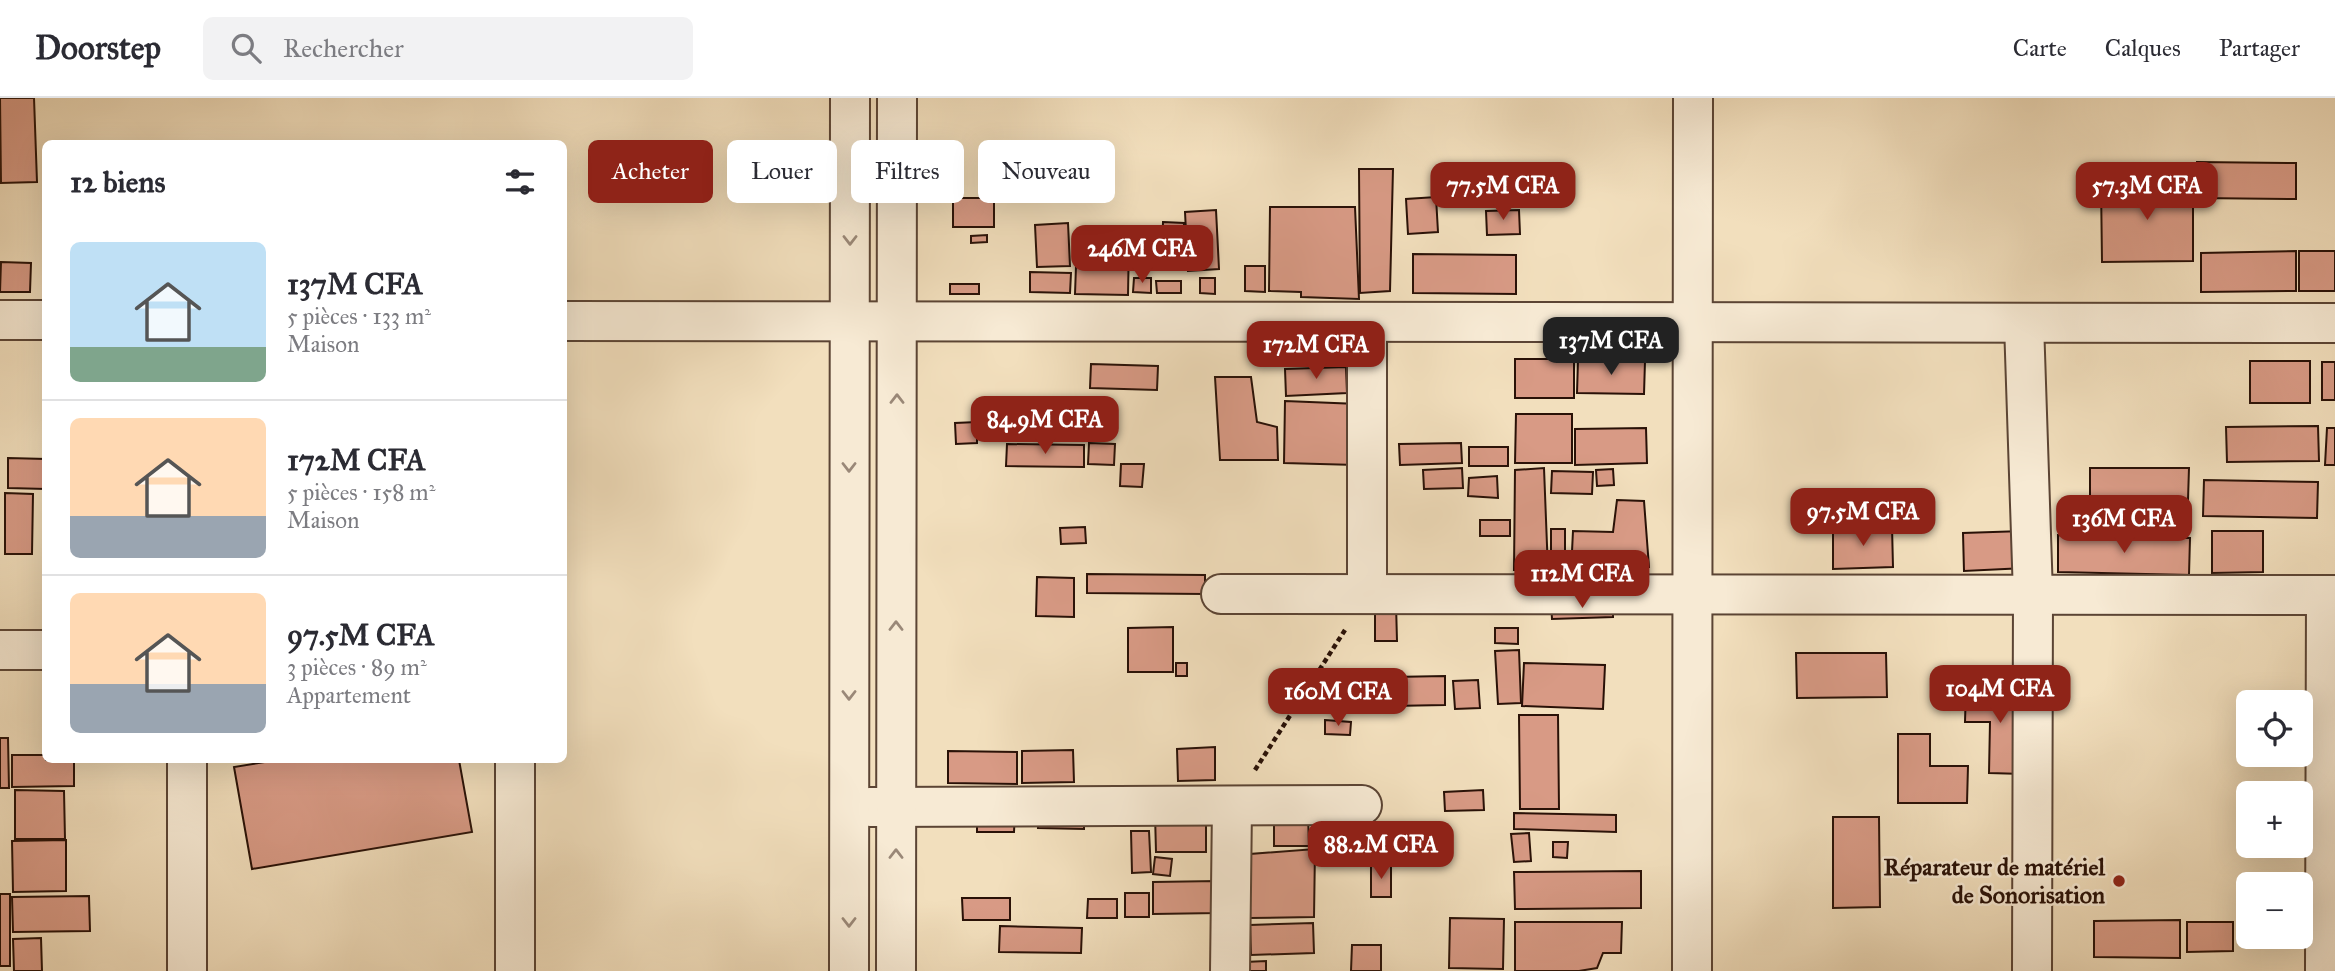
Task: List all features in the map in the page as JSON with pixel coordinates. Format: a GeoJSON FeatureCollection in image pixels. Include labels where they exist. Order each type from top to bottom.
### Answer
{"type":"FeatureCollection","features":[{"type":"Feature","properties":{"kind":"street"},"geometry":{"type":"LineString","coordinates":[[849,971],[850,98]]}},
{"type":"Feature","properties":{"kind":"street"},"geometry":{"type":"LineString","coordinates":[[896,971],[897,98]]}},
{"type":"Feature","properties":{"kind":"street"},"geometry":{"type":"LineString","coordinates":[[1692,971],[1693,98]]}},
{"type":"Feature","properties":{"kind":"street"},"geometry":{"type":"LineString","coordinates":[[0,320],[42,320]]}},
{"type":"Feature","properties":{"kind":"street"},"geometry":{"type":"LineString","coordinates":[[567,321],[2335,323]]}},
{"type":"Feature","properties":{"kind":"street"},"geometry":{"type":"LineString","coordinates":[[1367,322],[1367,594]]}},
{"type":"Feature","properties":{"kind":"street"},"geometry":{"type":"LineString","coordinates":[[2024,323],[2034,595],[2032,971]]}},
{"type":"Feature","properties":{"kind":"street"},"geometry":{"type":"LineString","coordinates":[[1221,594],[2330,595],[2325,971]]}},
{"type":"Feature","properties":{"kind":"street"},"geometry":{"type":"LineString","coordinates":[[0,650],[42,650]]}},
{"type":"Feature","properties":{"kind":"street"},"geometry":{"type":"LineString","coordinates":[[187,763],[187,971]]}},
{"type":"Feature","properties":{"kind":"street"},"geometry":{"type":"LineString","coordinates":[[515,763],[515,971]]}},
{"type":"Feature","properties":{"kind":"street"},"geometry":{"type":"LineString","coordinates":[[849,807],[1362,805]]}},
{"type":"Feature","properties":{"kind":"street"},"geometry":{"type":"LineString","coordinates":[[1230,971],[1232,806]]}},
{"type":"Feature","properties":{"kind":"path"},"geometry":{"type":"LineString","coordinates":[[1232,806],[1367,594]]}},
{"type":"Feature","properties":{"kind":"building"},"geometry":{"type":"Polygon","coordinates":[[[0,98],[34,98],[37,182],[1,183],[0,98]]]}},
{"type":"Feature","properties":{"kind":"building"},"geometry":{"type":"Polygon","coordinates":[[[2197,162],[2296,163],[2296,199],[2197,198],[2197,162]]]}},
{"type":"Feature","properties":{"kind":"building"},"geometry":{"type":"Polygon","coordinates":[[[1359,169],[1393,169],[1390,291],[1360,293],[1359,169]]]}},
{"type":"Feature","properties":{"kind":"building"},"geometry":{"type":"Polygon","coordinates":[[[2193,182],[2193,261],[2102,262],[2101,184],[2193,182]]]}},
{"type":"Feature","properties":{"kind":"building"},"geometry":{"type":"Polygon","coordinates":[[[1436,197],[1438,232],[1408,234],[1406,199],[1436,197]]]}},
{"type":"Feature","properties":{"kind":"building"},"geometry":{"type":"Polygon","coordinates":[[[964,198],[978,198],[978,203],[994,203],[994,227],[953,227],[953,203],[964,203],[964,198]]]}},
{"type":"Feature","properties":{"kind":"building"},"geometry":{"type":"Polygon","coordinates":[[[1270,207],[1355,207],[1359,299],[1301,297],[1301,292],[1269,291],[1270,207]]]}},
{"type":"Feature","properties":{"kind":"building"},"geometry":{"type":"Polygon","coordinates":[[[1216,210],[1219,269],[1188,271],[1185,212],[1216,210]]]}},
{"type":"Feature","properties":{"kind":"building"},"geometry":{"type":"Polygon","coordinates":[[[1519,210],[1520,234],[1487,235],[1486,211],[1519,210]]]}},
{"type":"Feature","properties":{"kind":"building"},"geometry":{"type":"Polygon","coordinates":[[[1163,222],[1184,223],[1183,255],[1162,255],[1163,222]]]}},
{"type":"Feature","properties":{"kind":"building"},"geometry":{"type":"Polygon","coordinates":[[[1068,223],[1070,266],[1037,267],[1035,225],[1068,223]]]}},
{"type":"Feature","properties":{"kind":"building"},"geometry":{"type":"Polygon","coordinates":[[[987,235],[987,242],[971,243],[971,236],[987,235]]]}},
{"type":"Feature","properties":{"kind":"building"},"geometry":{"type":"Polygon","coordinates":[[[1077,239],[1129,240],[1128,295],[1075,294],[1077,239]]]}},
{"type":"Feature","properties":{"kind":"building"},"geometry":{"type":"Polygon","coordinates":[[[1129,239],[1147,239],[1147,265],[1129,265],[1129,239]]]}},
{"type":"Feature","properties":{"kind":"building"},"geometry":{"type":"Polygon","coordinates":[[[2296,251],[2296,291],[2201,292],[2201,253],[2296,251]]]}},
{"type":"Feature","properties":{"kind":"building"},"geometry":{"type":"Polygon","coordinates":[[[2299,251],[2335,251],[2335,291],[2299,291],[2299,251]]]}},
{"type":"Feature","properties":{"kind":"building"},"geometry":{"type":"Polygon","coordinates":[[[1413,254],[1516,255],[1516,294],[1413,293],[1413,254]]]}},
{"type":"Feature","properties":{"kind":"building"},"geometry":{"type":"Polygon","coordinates":[[[1,262],[31,263],[30,292],[0,292],[1,262]]]}},
{"type":"Feature","properties":{"kind":"building"},"geometry":{"type":"Polygon","coordinates":[[[1245,266],[1265,266],[1265,292],[1245,291],[1245,266]]]}},
{"type":"Feature","properties":{"kind":"building"},"geometry":{"type":"Polygon","coordinates":[[[1030,272],[1071,273],[1070,293],[1030,292],[1030,272]]]}},
{"type":"Feature","properties":{"kind":"building"},"geometry":{"type":"Polygon","coordinates":[[[1134,278],[1151,278],[1151,293],[1133,292],[1134,278]]]}},
{"type":"Feature","properties":{"kind":"building"},"geometry":{"type":"Polygon","coordinates":[[[1200,278],[1215,278],[1215,294],[1200,293],[1200,278]]]}},
{"type":"Feature","properties":{"kind":"building"},"geometry":{"type":"Polygon","coordinates":[[[1156,281],[1181,281],[1181,293],[1157,293],[1156,281]]]}},
{"type":"Feature","properties":{"kind":"building"},"geometry":{"type":"Polygon","coordinates":[[[950,284],[979,284],[979,294],[950,294],[950,284]]]}},
{"type":"Feature","properties":{"kind":"building"},"geometry":{"type":"Polygon","coordinates":[[[1345,341],[1346,360],[1307,361],[1306,343],[1345,341]]]}},
{"type":"Feature","properties":{"kind":"building"},"geometry":{"type":"Polygon","coordinates":[[[1515,359],[1574,359],[1574,398],[1515,398],[1515,359]]]}},
{"type":"Feature","properties":{"kind":"building"},"geometry":{"type":"Polygon","coordinates":[[[1578,360],[1645,361],[1644,394],[1577,393],[1578,360]]]}},
{"type":"Feature","properties":{"kind":"building"},"geometry":{"type":"Polygon","coordinates":[[[2250,361],[2310,361],[2310,403],[2250,403],[2250,361]]]}},
{"type":"Feature","properties":{"kind":"building"},"geometry":{"type":"Polygon","coordinates":[[[2322,362],[2335,362],[2335,400],[2322,400],[2322,362]]]}},
{"type":"Feature","properties":{"kind":"building"},"geometry":{"type":"Polygon","coordinates":[[[1091,364],[1158,366],[1157,390],[1090,388],[1091,364]]]}},
{"type":"Feature","properties":{"kind":"building"},"geometry":{"type":"Polygon","coordinates":[[[1346,367],[1347,393],[1286,396],[1285,369],[1346,367]]]}},
{"type":"Feature","properties":{"kind":"building"},"geometry":{"type":"Polygon","coordinates":[[[1215,377],[1251,377],[1257,422],[1277,427],[1278,460],[1220,460],[1215,377]]]}},
{"type":"Feature","properties":{"kind":"building"},"geometry":{"type":"Polygon","coordinates":[[[1285,401],[1358,404],[1356,465],[1284,463],[1285,401]]]}},
{"type":"Feature","properties":{"kind":"building"},"geometry":{"type":"Polygon","coordinates":[[[1516,414],[1572,414],[1572,463],[1515,463],[1516,414]]]}},
{"type":"Feature","properties":{"kind":"building"},"geometry":{"type":"Polygon","coordinates":[[[977,422],[977,443],[956,444],[955,423],[977,422]]]}},
{"type":"Feature","properties":{"kind":"building"},"geometry":{"type":"Polygon","coordinates":[[[2318,426],[2319,461],[2227,462],[2226,427],[2318,426]]]}},
{"type":"Feature","properties":{"kind":"building"},"geometry":{"type":"Polygon","coordinates":[[[1646,428],[1647,463],[1575,465],[1575,429],[1646,428]]]}},
{"type":"Feature","properties":{"kind":"building"},"geometry":{"type":"Polygon","coordinates":[[[2327,428],[2335,428],[2335,465],[2325,465],[2327,428]]]}},
{"type":"Feature","properties":{"kind":"building"},"geometry":{"type":"Polygon","coordinates":[[[1089,443],[1115,444],[1114,465],[1088,464],[1089,443]]]}},
{"type":"Feature","properties":{"kind":"building"},"geometry":{"type":"Polygon","coordinates":[[[1461,443],[1462,463],[1400,465],[1399,444],[1461,443]]]}},
{"type":"Feature","properties":{"kind":"building"},"geometry":{"type":"Polygon","coordinates":[[[1007,444],[1084,445],[1084,467],[1006,466],[1007,444]]]}},
{"type":"Feature","properties":{"kind":"building"},"geometry":{"type":"Polygon","coordinates":[[[1469,447],[1508,447],[1508,466],[1469,466],[1469,447]]]}},
{"type":"Feature","properties":{"kind":"building"},"geometry":{"type":"Polygon","coordinates":[[[8,458],[42,459],[42,489],[8,488],[8,458]]]}},
{"type":"Feature","properties":{"kind":"building"},"geometry":{"type":"Polygon","coordinates":[[[1121,464],[1144,464],[1142,487],[1120,486],[1121,464]]]}},
{"type":"Feature","properties":{"kind":"building"},"geometry":{"type":"Polygon","coordinates":[[[1462,468],[1463,488],[1424,489],[1423,470],[1462,468]]]}},
{"type":"Feature","properties":{"kind":"building"},"geometry":{"type":"Polygon","coordinates":[[[1544,468],[1548,571],[1514,570],[1515,470],[1544,468]]]}},
{"type":"Feature","properties":{"kind":"building"},"geometry":{"type":"Polygon","coordinates":[[[2090,468],[2189,468],[2188,500],[2090,499],[2090,468]]]}},
{"type":"Feature","properties":{"kind":"building"},"geometry":{"type":"Polygon","coordinates":[[[1613,469],[1614,485],[1597,486],[1596,470],[1613,469]]]}},
{"type":"Feature","properties":{"kind":"building"},"geometry":{"type":"Polygon","coordinates":[[[1552,471],[1593,472],[1592,494],[1551,493],[1552,471]]]}},
{"type":"Feature","properties":{"kind":"building"},"geometry":{"type":"Polygon","coordinates":[[[1497,476],[1498,498],[1468,496],[1469,478],[1497,476]]]}},
{"type":"Feature","properties":{"kind":"building"},"geometry":{"type":"Polygon","coordinates":[[[2204,480],[2318,482],[2317,518],[2203,516],[2204,480]]]}},
{"type":"Feature","properties":{"kind":"building"},"geometry":{"type":"Polygon","coordinates":[[[5,493],[33,494],[32,554],[5,554],[5,493]]]}},
{"type":"Feature","properties":{"kind":"building"},"geometry":{"type":"Polygon","coordinates":[[[1617,500],[1644,501],[1649,567],[1571,572],[1573,531],[1613,532],[1617,500]]]}},
{"type":"Feature","properties":{"kind":"building"},"geometry":{"type":"Polygon","coordinates":[[[1480,520],[1510,520],[1510,536],[1480,536],[1480,520]]]}},
{"type":"Feature","properties":{"kind":"building"},"geometry":{"type":"Polygon","coordinates":[[[1892,526],[1893,567],[1833,569],[1833,528],[1892,526]]]}},
{"type":"Feature","properties":{"kind":"building"},"geometry":{"type":"Polygon","coordinates":[[[1085,527],[1086,543],[1061,544],[1060,528],[1085,527]]]}},
{"type":"Feature","properties":{"kind":"building"},"geometry":{"type":"Polygon","coordinates":[[[1551,529],[1565,529],[1565,571],[1551,571],[1551,529]]]}},
{"type":"Feature","properties":{"kind":"building"},"geometry":{"type":"Polygon","coordinates":[[[2023,531],[2025,568],[1964,571],[1963,533],[2023,531]]]}},
{"type":"Feature","properties":{"kind":"building"},"geometry":{"type":"Polygon","coordinates":[[[2212,531],[2263,531],[2263,572],[2212,573],[2212,531]]]}},
{"type":"Feature","properties":{"kind":"building"},"geometry":{"type":"Polygon","coordinates":[[[2058,535],[2190,538],[2189,575],[2058,572],[2058,535]]]}},
{"type":"Feature","properties":{"kind":"building"},"geometry":{"type":"Polygon","coordinates":[[[1087,574],[1205,575],[1205,594],[1087,593],[1087,574]]]}},
{"type":"Feature","properties":{"kind":"building"},"geometry":{"type":"Polygon","coordinates":[[[1037,577],[1074,578],[1074,617],[1036,616],[1037,577]]]}},
{"type":"Feature","properties":{"kind":"building"},"geometry":{"type":"Polygon","coordinates":[[[1613,601],[1613,617],[1552,619],[1551,602],[1613,601]]]}},
{"type":"Feature","properties":{"kind":"building"},"geometry":{"type":"Polygon","coordinates":[[[1375,604],[1396,604],[1397,641],[1375,641],[1375,604]]]}},
{"type":"Feature","properties":{"kind":"building"},"geometry":{"type":"Polygon","coordinates":[[[1173,627],[1173,672],[1128,672],[1128,628],[1173,627]]]}},
{"type":"Feature","properties":{"kind":"building"},"geometry":{"type":"Polygon","coordinates":[[[1495,628],[1518,628],[1518,644],[1495,643],[1495,628]]]}},
{"type":"Feature","properties":{"kind":"building"},"geometry":{"type":"Polygon","coordinates":[[[1519,650],[1521,703],[1498,704],[1495,651],[1519,650]]]}},
{"type":"Feature","properties":{"kind":"building"},"geometry":{"type":"Polygon","coordinates":[[[1796,653],[1886,653],[1887,697],[1797,698],[1796,653]]]}},
{"type":"Feature","properties":{"kind":"building"},"geometry":{"type":"Polygon","coordinates":[[[1176,663],[1187,663],[1187,676],[1176,676],[1176,663]]]}},
{"type":"Feature","properties":{"kind":"building"},"geometry":{"type":"Polygon","coordinates":[[[1524,663],[1605,665],[1603,709],[1522,706],[1524,663]]]}},
{"type":"Feature","properties":{"kind":"building"},"geometry":{"type":"Polygon","coordinates":[[[1445,676],[1445,705],[1391,706],[1392,677],[1445,676]]]}},
{"type":"Feature","properties":{"kind":"building"},"geometry":{"type":"Polygon","coordinates":[[[1478,680],[1480,708],[1455,709],[1453,681],[1478,680]]]}},
{"type":"Feature","properties":{"kind":"building"},"geometry":{"type":"Polygon","coordinates":[[[1966,688],[2025,689],[2023,774],[1989,773],[1990,722],[1965,722],[1966,688]]]}},
{"type":"Feature","properties":{"kind":"building"},"geometry":{"type":"Polygon","coordinates":[[[1519,715],[1558,715],[1559,809],[1520,809],[1519,715]]]}},
{"type":"Feature","properties":{"kind":"building"},"geometry":{"type":"Polygon","coordinates":[[[1325,720],[1351,722],[1350,735],[1325,734],[1325,720]]]}},
{"type":"Feature","properties":{"kind":"building"},"geometry":{"type":"Polygon","coordinates":[[[1898,734],[1930,734],[1930,766],[1968,766],[1967,803],[1898,803],[1898,734]]]}},
{"type":"Feature","properties":{"kind":"building"},"geometry":{"type":"Polygon","coordinates":[[[0,738],[8,738],[9,788],[0,788],[0,738]]]}},
{"type":"Feature","properties":{"kind":"building"},"geometry":{"type":"Polygon","coordinates":[[[1215,747],[1215,780],[1178,781],[1177,749],[1215,747]]]}},
{"type":"Feature","properties":{"kind":"building"},"geometry":{"type":"Polygon","coordinates":[[[1073,750],[1074,782],[1022,783],[1022,751],[1073,750]]]}},
{"type":"Feature","properties":{"kind":"building"},"geometry":{"type":"Polygon","coordinates":[[[948,751],[1017,752],[1017,784],[948,783],[948,751]]]}},
{"type":"Feature","properties":{"kind":"building"},"geometry":{"type":"Polygon","coordinates":[[[12,755],[42,755],[42,763],[74,763],[74,786],[12,787],[12,755]]]}},
{"type":"Feature","properties":{"kind":"building"},"geometry":{"type":"Polygon","coordinates":[[[259,763],[460,763],[472,832],[252,869],[234,767],[259,763]]]}},
{"type":"Feature","properties":{"kind":"building"},"geometry":{"type":"Polygon","coordinates":[[[15,790],[64,791],[65,839],[15,839],[15,790]]]}},
{"type":"Feature","properties":{"kind":"building"},"geometry":{"type":"Polygon","coordinates":[[[1483,790],[1484,810],[1445,811],[1444,792],[1483,790]]]}},
{"type":"Feature","properties":{"kind":"building"},"geometry":{"type":"Polygon","coordinates":[[[977,812],[1015,812],[1014,832],[977,832],[977,812]]]}},
{"type":"Feature","properties":{"kind":"building"},"geometry":{"type":"Polygon","coordinates":[[[1039,812],[1084,812],[1084,829],[1038,828],[1039,812]]]}},
{"type":"Feature","properties":{"kind":"building"},"geometry":{"type":"Polygon","coordinates":[[[1514,813],[1616,815],[1616,832],[1514,829],[1514,813]]]}},
{"type":"Feature","properties":{"kind":"building"},"geometry":{"type":"Polygon","coordinates":[[[1155,814],[1206,814],[1206,852],[1156,852],[1155,814]]]}},
{"type":"Feature","properties":{"kind":"building"},"geometry":{"type":"Polygon","coordinates":[[[1308,815],[1309,846],[1274,846],[1274,816],[1308,815]]]}},
{"type":"Feature","properties":{"kind":"building"},"geometry":{"type":"Polygon","coordinates":[[[1833,817],[1879,817],[1880,907],[1833,908],[1833,817]]]}},
{"type":"Feature","properties":{"kind":"building"},"geometry":{"type":"Polygon","coordinates":[[[1131,831],[1149,831],[1151,872],[1132,873],[1131,831]]]}},
{"type":"Feature","properties":{"kind":"building"},"geometry":{"type":"Polygon","coordinates":[[[1529,833],[1531,861],[1514,862],[1511,834],[1529,833]]]}},
{"type":"Feature","properties":{"kind":"building"},"geometry":{"type":"Polygon","coordinates":[[[66,840],[66,891],[13,892],[12,841],[66,840]]]}},
{"type":"Feature","properties":{"kind":"building"},"geometry":{"type":"Polygon","coordinates":[[[1553,842],[1568,842],[1567,858],[1553,857],[1553,842]]]}},
{"type":"Feature","properties":{"kind":"building"},"geometry":{"type":"Polygon","coordinates":[[[1315,849],[1314,917],[1250,918],[1250,854],[1315,849]]]}},
{"type":"Feature","properties":{"kind":"building"},"geometry":{"type":"Polygon","coordinates":[[[1155,857],[1172,859],[1170,876],[1153,874],[1155,857]]]}},
{"type":"Feature","properties":{"kind":"building"},"geometry":{"type":"Polygon","coordinates":[[[1391,865],[1391,897],[1371,897],[1371,866],[1391,865]]]}},
{"type":"Feature","properties":{"kind":"building"},"geometry":{"type":"Polygon","coordinates":[[[1641,871],[1641,908],[1515,909],[1514,872],[1641,871]]]}},
{"type":"Feature","properties":{"kind":"building"},"geometry":{"type":"Polygon","coordinates":[[[1217,881],[1218,913],[1153,914],[1153,882],[1217,881]]]}},
{"type":"Feature","properties":{"kind":"building"},"geometry":{"type":"Polygon","coordinates":[[[1125,893],[1149,893],[1149,917],[1125,917],[1125,893]]]}},
{"type":"Feature","properties":{"kind":"building"},"geometry":{"type":"Polygon","coordinates":[[[0,894],[10,894],[10,966],[0,966],[0,894]]]}},
{"type":"Feature","properties":{"kind":"building"},"geometry":{"type":"Polygon","coordinates":[[[89,896],[90,931],[13,932],[12,897],[89,896]]]}},
{"type":"Feature","properties":{"kind":"building"},"geometry":{"type":"Polygon","coordinates":[[[962,898],[1010,898],[1010,920],[963,920],[962,898]]]}},
{"type":"Feature","properties":{"kind":"building"},"geometry":{"type":"Polygon","coordinates":[[[1088,899],[1117,899],[1117,918],[1087,918],[1088,899]]]}},
{"type":"Feature","properties":{"kind":"building"},"geometry":{"type":"Polygon","coordinates":[[[1450,918],[1504,919],[1503,969],[1449,968],[1450,918]]]}},
{"type":"Feature","properties":{"kind":"building"},"geometry":{"type":"Polygon","coordinates":[[[2180,920],[2180,958],[2094,957],[2094,921],[2180,920]]]}},
{"type":"Feature","properties":{"kind":"building"},"geometry":{"type":"Polygon","coordinates":[[[1515,922],[1622,922],[1621,953],[1603,953],[1597,968],[1579,971],[1515,971],[1515,922]]]}},
{"type":"Feature","properties":{"kind":"building"},"geometry":{"type":"Polygon","coordinates":[[[2187,922],[2233,922],[2233,951],[2187,952],[2187,922]]]}},
{"type":"Feature","properties":{"kind":"building"},"geometry":{"type":"Polygon","coordinates":[[[1313,923],[1314,953],[1251,955],[1250,925],[1313,923]]]}},
{"type":"Feature","properties":{"kind":"building"},"geometry":{"type":"Polygon","coordinates":[[[1000,926],[1082,928],[1081,953],[999,952],[1000,926]]]}},
{"type":"Feature","properties":{"kind":"building"},"geometry":{"type":"Polygon","coordinates":[[[41,938],[42,971],[14,971],[13,939],[41,938]]]}},
{"type":"Feature","properties":{"kind":"building"},"geometry":{"type":"Polygon","coordinates":[[[1352,945],[1381,945],[1381,971],[1351,971],[1352,945]]]}},
{"type":"Feature","properties":{"kind":"building"},"geometry":{"type":"Polygon","coordinates":[[[1266,961],[1266,971],[1245,971],[1245,962],[1266,961]]]}},
{"type":"Feature","properties":{"kind":"place","name":"Réparateur de matériel de Sonorisation"},"geometry":{"type":"Point","coordinates":[2119,881]}}]}
